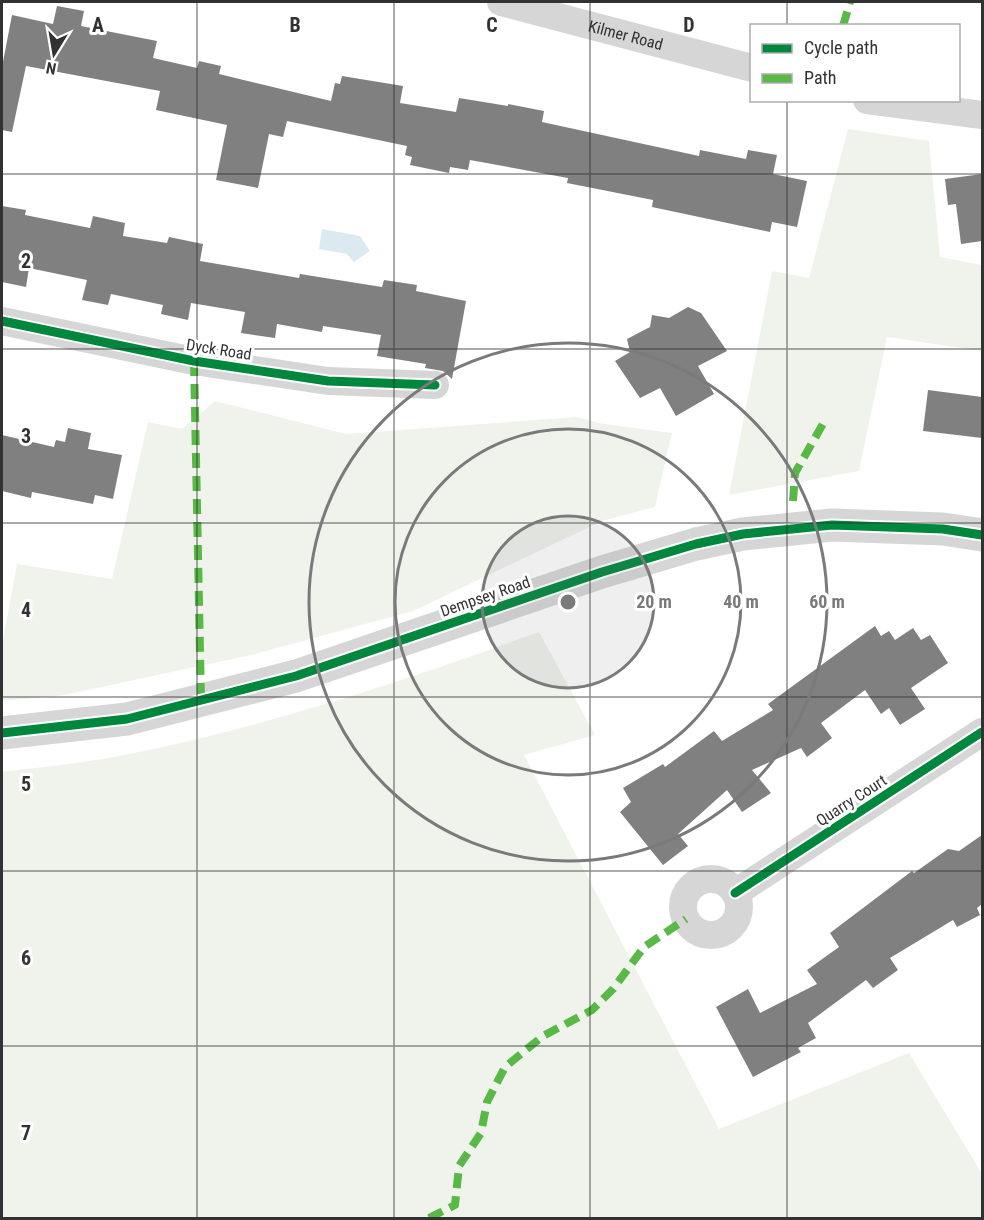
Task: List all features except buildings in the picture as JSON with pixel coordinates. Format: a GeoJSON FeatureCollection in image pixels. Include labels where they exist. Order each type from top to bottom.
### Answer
{"type":"FeatureCollection","features":[{"type":"Feature","properties":{"kind":"street","name":"Kilmer Road"},"geometry":{"type":"LineString","coordinates":[[501,2],[750,67]]}},
{"type":"Feature","properties":{"kind":"street"},"geometry":{"type":"LineString","coordinates":[[882,102],[982,115]]}},
{"type":"Feature","properties":{"kind":"street","name":"Dyck Road"},"geometry":{"type":"LineString","coordinates":[[2,321],[194,361],[328,381],[435,385]]}},
{"type":"Feature","properties":{"kind":"street","name":"Dempsey Road"},"geometry":{"type":"LineString","coordinates":[[2,733],[127,719],[296,676],[602,572],[705,542],[743,534],[832,525],[943,529],[982,535]]}},
{"type":"Feature","properties":{"kind":"street","name":"Quarry Court"},"geometry":{"type":"LineString","coordinates":[[735,892],[982,732]]}},
{"type":"Feature","properties":{"kind":"shaded area"},"geometry":{"type":"Polygon","coordinates":[[[848,129],[929,141],[940,257],[982,265],[982,351],[887,337],[859,471],[729,495],[772,271],[809,278],[848,129]]]}},
{"type":"Feature","properties":{"kind":"shaded area"},"geometry":{"type":"Polygon","coordinates":[[[322,229],[360,236],[370,251],[354,262],[347,254],[319,249],[322,229]]]}},
{"type":"Feature","properties":{"kind":"shaded area"},"geometry":{"type":"Polygon","coordinates":[[[215,401],[346,434],[577,417],[598,423],[672,433],[655,507],[602,521],[413,611],[251,655],[64,695],[2,701],[2,645],[17,564],[112,579],[148,422],[182,429],[215,401]]]}},
{"type":"Feature","properties":{"kind":"shaded area"},"geometry":{"type":"Polygon","coordinates":[[[539,632],[595,735],[524,755],[719,1129],[909,1053],[982,1174],[982,1218],[2,1218],[2,772],[109,758],[230,731],[385,685],[539,632]]]}},
{"type":"Feature","properties":{"kind":"marked path"},"geometry":{"type":"LineString","coordinates":[[844,24],[850,2]]}},
{"type":"Feature","properties":{"kind":"marked path"},"geometry":{"type":"LineString","coordinates":[[194,361],[201,701]]}},
{"type":"Feature","properties":{"kind":"marked path"},"geometry":{"type":"LineString","coordinates":[[793,501],[795,473],[824,422]]}},
{"type":"Feature","properties":{"kind":"marked path"},"geometry":{"type":"LineString","coordinates":[[429,1218],[455,1205],[459,1166],[481,1133],[487,1102],[505,1067],[543,1036],[592,1010],[613,989],[644,947],[686,919]]}},
{"type":"Feature","properties":{"kind":"cycle path"},"geometry":{"type":"LineString","coordinates":[[2,321],[194,361],[328,381],[435,385]]}},
{"type":"Feature","properties":{"kind":"cycle path"},"geometry":{"type":"LineString","coordinates":[[2,733],[127,719],[296,676],[602,572],[696,544],[743,534],[832,525],[943,529],[982,535]]}},
{"type":"Feature","properties":{"kind":"cycle path"},"geometry":{"type":"LineString","coordinates":[[735,893],[982,732]]}}]}
